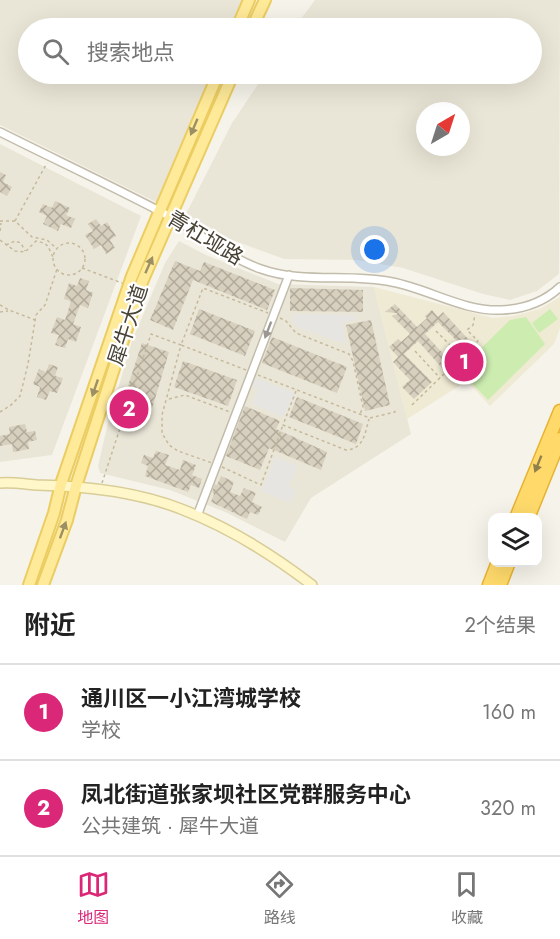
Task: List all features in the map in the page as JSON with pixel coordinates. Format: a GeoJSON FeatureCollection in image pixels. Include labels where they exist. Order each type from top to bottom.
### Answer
{"type":"FeatureCollection","features":[{"type":"Feature","properties":{"kind":"highway"},"geometry":{"type":"LineString","coordinates":[[518,513],[560,411]]}},
{"type":"Feature","properties":{"kind":"highway"},"geometry":{"type":"LineString","coordinates":[[530,513],[560,439]]}},
{"type":"Feature","properties":{"kind":"highway"},"geometry":{"type":"LineString","coordinates":[[489,585],[496,567]]}},
{"type":"Feature","properties":{"kind":"highway"},"geometry":{"type":"LineString","coordinates":[[500,585],[507,567]]}},
{"type":"Feature","properties":{"kind":"main road"},"geometry":{"type":"LineString","coordinates":[[241,18],[249,0]]}},
{"type":"Feature","properties":{"kind":"main road"},"geometry":{"type":"LineString","coordinates":[[257,18],[265,0]]}},
{"type":"Feature","properties":{"kind":"main road","name":"犀牛大道"},"geometry":{"type":"LineString","coordinates":[[29,585],[129,286],[214,84]]}},
{"type":"Feature","properties":{"kind":"main road","name":"犀牛大道"},"geometry":{"type":"LineString","coordinates":[[43,585],[67,520],[142,282],[229,84]]}},
{"type":"Feature","properties":{"kind":"street","name":"青杠垭路"},"geometry":{"type":"LineString","coordinates":[[0,132],[159,210],[228,255],[263,270],[289,275],[392,282],[477,308],[500,310],[538,302],[560,287]]}},
{"type":"Feature","properties":{"kind":"street"},"geometry":{"type":"LineString","coordinates":[[197,516],[289,275]]}},
{"type":"Feature","properties":{"kind":"street"},"geometry":{"type":"LineString","coordinates":[[0,483],[76,486],[134,496],[171,506],[225,530],[288,566],[312,585]]}},
{"type":"Feature","properties":{"kind":"path"},"geometry":{"type":"LineString","coordinates":[[15,221],[50,157]]}},
{"type":"Feature","properties":{"kind":"path"},"geometry":{"type":"LineString","coordinates":[[0,231],[1,222],[15,221],[32,237],[47,240],[57,249]]}},
{"type":"Feature","properties":{"kind":"path"},"geometry":{"type":"LineString","coordinates":[[0,240],[15,251],[25,252]]}},
{"type":"Feature","properties":{"kind":"path"},"geometry":{"type":"LineString","coordinates":[[5,245],[15,241],[21,243],[25,252]]}},
{"type":"Feature","properties":{"kind":"path"},"geometry":{"type":"LineString","coordinates":[[25,252],[36,241],[50,246],[57,269],[69,275],[82,268],[85,258],[84,252],[76,245],[66,243],[57,249],[54,257]]}},
{"type":"Feature","properties":{"kind":"path"},"geometry":{"type":"LineString","coordinates":[[82,268],[129,286]]}},
{"type":"Feature","properties":{"kind":"path"},"geometry":{"type":"LineString","coordinates":[[0,412],[20,396],[36,320],[52,288],[57,269]]}},
{"type":"Feature","properties":{"kind":"path"},"geometry":{"type":"LineString","coordinates":[[0,305],[36,320]]}},
{"type":"Feature","properties":{"kind":"path"},"geometry":{"type":"LineString","coordinates":[[412,405],[478,341],[467,330],[473,325],[477,308]]}},
{"type":"Feature","properties":{"kind":"path"},"geometry":{"type":"LineString","coordinates":[[0,312],[9,310]]}},
{"type":"Feature","properties":{"kind":"path"},"geometry":{"type":"LineString","coordinates":[[274,315],[286,321],[296,333],[349,354],[353,361],[363,407],[360,414]]}},
{"type":"Feature","properties":{"kind":"path"},"geometry":{"type":"LineString","coordinates":[[436,331],[462,357]]}},
{"type":"Feature","properties":{"kind":"path"},"geometry":{"type":"LineString","coordinates":[[100,490],[151,334],[181,345],[161,425],[162,434],[169,444],[178,451],[217,465],[261,485],[297,390]]}},
{"type":"Feature","properties":{"kind":"path"},"geometry":{"type":"LineString","coordinates":[[415,351],[440,378]]}},
{"type":"Feature","properties":{"kind":"path"},"geometry":{"type":"LineString","coordinates":[[167,399],[184,396],[236,414]]}},
{"type":"Feature","properties":{"kind":"path"},"geometry":{"type":"LineString","coordinates":[[284,425],[346,450],[355,450],[361,446],[370,418]]}},
{"type":"Feature","properties":{"kind":"shaded area"},"geometry":{"type":"Polygon","coordinates":[[[0,0],[243,0],[235,18],[18,18],[18,84],[207,84],[156,202],[0,125],[0,0]]]}},
{"type":"Feature","properties":{"kind":"shaded area"},"geometry":{"type":"Polygon","coordinates":[[[315,0],[560,0],[559,274],[537,291],[510,300],[483,294],[403,268],[357,260],[284,259],[230,239],[186,214],[232,123],[258,84],[542,84],[542,18],[302,18],[315,0]]]}},
{"type":"Feature","properties":{"kind":"shaded area"},"geometry":{"type":"Polygon","coordinates":[[[0,144],[141,216],[52,455],[0,462],[0,144]]]}},
{"type":"Feature","properties":{"kind":"shaded area"},"geometry":{"type":"Polygon","coordinates":[[[179,241],[206,255],[278,284],[374,287],[411,434],[311,498],[285,542],[225,512],[170,490],[100,473],[98,466],[108,423],[132,341],[165,263],[179,241]]]}},
{"type":"Feature","properties":{"kind":"shaded area"},"geometry":{"type":"Polygon","coordinates":[[[374,287],[493,318],[540,309],[560,297],[560,328],[554,344],[490,406],[467,381],[407,419],[374,287]]]}},
{"type":"Feature","properties":{"kind":"shaded area"},"geometry":{"type":"Polygon","coordinates":[[[292,314],[356,315],[356,320],[343,322],[345,344],[297,327],[292,314]]]}},
{"type":"Feature","properties":{"kind":"shaded area"},"geometry":{"type":"Polygon","coordinates":[[[255,378],[295,393],[284,417],[252,404],[258,389],[252,386],[255,378]]]}},
{"type":"Feature","properties":{"kind":"shaded area"},"geometry":{"type":"Polygon","coordinates":[[[275,457],[298,466],[289,486],[296,490],[290,503],[261,491],[275,457]]]}},
{"type":"Feature","properties":{"kind":"green space"},"geometry":{"type":"Polygon","coordinates":[[[550,309],[558,319],[539,333],[532,323],[550,309]]]}},
{"type":"Feature","properties":{"kind":"green space"},"geometry":{"type":"Polygon","coordinates":[[[526,317],[545,344],[488,400],[459,370],[510,320],[526,317]]]}},
{"type":"Feature","properties":{"kind":"building"},"geometry":{"type":"Polygon","coordinates":[[[0,172],[6,175],[3,182],[12,187],[7,196],[0,192],[0,172]]]}},
{"type":"Feature","properties":{"kind":"building"},"geometry":{"type":"Polygon","coordinates":[[[55,201],[70,208],[66,215],[75,219],[71,228],[61,224],[58,231],[43,224],[47,216],[39,212],[43,204],[52,208],[55,201]]]}},
{"type":"Feature","properties":{"kind":"building"},"geometry":{"type":"Polygon","coordinates":[[[96,219],[101,226],[107,222],[116,236],[110,240],[115,248],[106,254],[101,245],[94,249],[85,235],[93,231],[88,224],[96,219]]]}},
{"type":"Feature","properties":{"kind":"building"},"geometry":{"type":"Polygon","coordinates":[[[175,261],[200,271],[204,262],[275,290],[267,310],[193,280],[173,330],[150,320],[175,261]]]}},
{"type":"Feature","properties":{"kind":"building"},"geometry":{"type":"Polygon","coordinates":[[[80,278],[89,281],[86,290],[93,293],[88,308],[80,305],[73,324],[81,327],[76,342],[68,339],[65,348],[55,345],[59,335],[51,333],[57,317],[65,320],[71,301],[64,299],[69,283],[77,286],[80,278]]]}},
{"type":"Feature","properties":{"kind":"building"},"geometry":{"type":"Polygon","coordinates":[[[290,288],[363,290],[363,312],[290,311],[290,288]]]}},
{"type":"Feature","properties":{"kind":"building"},"geometry":{"type":"Polygon","coordinates":[[[395,304],[417,327],[432,310],[438,317],[443,312],[470,341],[463,347],[438,322],[425,334],[450,361],[442,368],[418,341],[404,354],[432,382],[414,399],[402,387],[410,380],[393,362],[398,357],[389,347],[398,339],[401,342],[410,334],[392,316],[397,313],[385,312],[395,304]]]}},
{"type":"Feature","properties":{"kind":"building"},"geometry":{"type":"Polygon","coordinates":[[[199,309],[255,331],[245,356],[190,334],[199,309]]]}},
{"type":"Feature","properties":{"kind":"building"},"geometry":{"type":"Polygon","coordinates":[[[371,320],[390,405],[365,411],[346,325],[371,320]]]}},
{"type":"Feature","properties":{"kind":"building"},"geometry":{"type":"Polygon","coordinates":[[[272,337],[347,367],[337,393],[262,363],[272,337]]]}},
{"type":"Feature","properties":{"kind":"building"},"geometry":{"type":"Polygon","coordinates":[[[142,343],[169,352],[148,422],[119,413],[142,343]]]}},
{"type":"Feature","properties":{"kind":"building"},"geometry":{"type":"Polygon","coordinates":[[[183,361],[237,380],[228,406],[174,387],[183,361]]]}},
{"type":"Feature","properties":{"kind":"building"},"geometry":{"type":"Polygon","coordinates":[[[49,364],[58,367],[55,376],[63,378],[57,393],[50,391],[46,400],[37,397],[40,387],[33,384],[39,369],[46,372],[49,364]]]}},
{"type":"Feature","properties":{"kind":"building"},"geometry":{"type":"Polygon","coordinates":[[[297,397],[363,424],[356,444],[289,417],[297,397]]]}},
{"type":"Feature","properties":{"kind":"building"},"geometry":{"type":"Polygon","coordinates":[[[245,406],[280,421],[276,429],[327,452],[321,470],[269,448],[260,470],[226,456],[245,406]]]}},
{"type":"Feature","properties":{"kind":"building"},"geometry":{"type":"Polygon","coordinates":[[[25,424],[27,432],[35,431],[37,440],[28,442],[29,449],[13,452],[12,444],[0,446],[0,436],[10,434],[9,427],[25,424]]]}},
{"type":"Feature","properties":{"kind":"building"},"geometry":{"type":"Polygon","coordinates":[[[156,451],[169,455],[165,465],[180,470],[183,460],[196,465],[192,475],[202,479],[199,488],[191,485],[188,492],[145,476],[148,466],[141,463],[144,455],[153,458],[156,451]]]}},
{"type":"Feature","properties":{"kind":"building"},"geometry":{"type":"Polygon","coordinates":[[[221,476],[234,482],[230,492],[240,496],[244,488],[256,493],[252,502],[262,507],[258,515],[250,512],[247,519],[211,502],[215,484],[217,485],[221,476]]]}},
{"type":"Feature","properties":{"kind":"place","name":"通川区一小江湾城学校"},"geometry":{"type":"Point","coordinates":[464,362]}},
{"type":"Feature","properties":{"kind":"place","name":"凤北街道张家坝社区党群服务中心"},"geometry":{"type":"Point","coordinates":[129,409]}}]}
